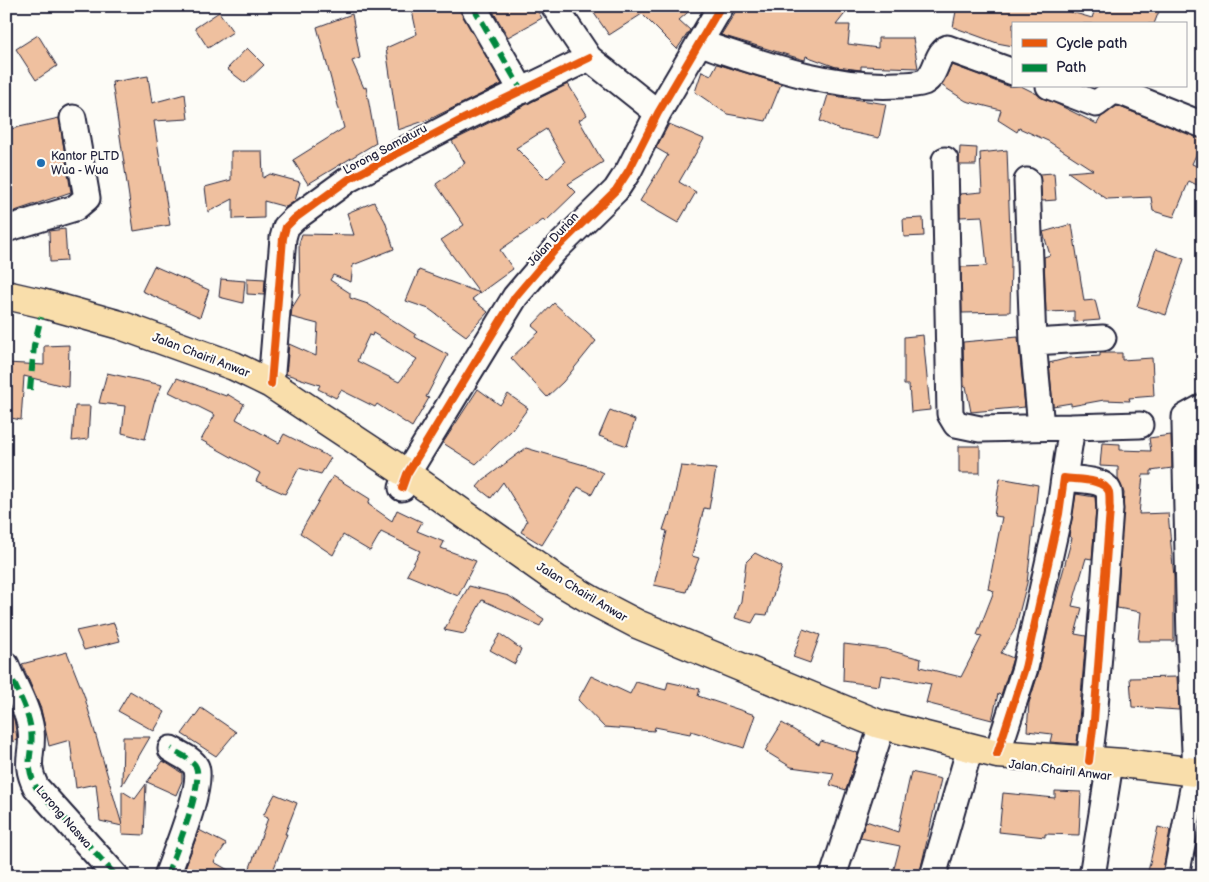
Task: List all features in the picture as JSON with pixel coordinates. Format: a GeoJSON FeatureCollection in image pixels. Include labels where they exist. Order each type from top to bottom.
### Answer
{"type":"FeatureCollection","features":[{"type":"Feature","properties":{"kind":"main road","name":"Jalan Chairil Anwar"},"geometry":{"type":"LineString","coordinates":[[6,296],[41,302],[120,325],[234,366],[271,384],[543,584],[594,614],[639,635],[721,666],[879,735],[967,758],[1199,780]]}},
{"type":"Feature","properties":{"kind":"main road","name":"Jalan Chairil Anwar"},"geometry":{"type":"LineString","coordinates":[[6,309],[123,337],[236,376],[272,396],[556,579],[637,624],[879,724],[997,754],[1098,769]]}},
{"type":"Feature","properties":{"kind":"street"},"geometry":{"type":"LineString","coordinates":[[473,6],[522,91]]}},
{"type":"Feature","properties":{"kind":"street"},"geometry":{"type":"LineString","coordinates":[[554,6],[589,58],[658,113]]}},
{"type":"Feature","properties":{"kind":"street","name":"Jalan Durian"},"geometry":{"type":"LineString","coordinates":[[405,481],[515,298],[555,250],[616,190],[629,170],[658,113],[721,6]]}},
{"type":"Feature","properties":{"kind":"street"},"geometry":{"type":"LineString","coordinates":[[700,43],[794,73],[876,86],[904,85],[926,81],[932,76],[942,52],[947,48],[1012,72]]}},
{"type":"Feature","properties":{"kind":"street","name":"Lorong Samaturu"},"geometry":{"type":"LineString","coordinates":[[271,384],[276,307],[286,227],[294,218],[349,180],[589,58]]}},
{"type":"Feature","properties":{"kind":"street"},"geometry":{"type":"LineString","coordinates":[[1054,88],[1096,104],[1113,91],[1123,93],[1203,125]]}},
{"type":"Feature","properties":{"kind":"street"},"geometry":{"type":"LineString","coordinates":[[6,229],[75,208],[87,198],[73,118]]}},
{"type":"Feature","properties":{"kind":"street"},"geometry":{"type":"LineString","coordinates":[[945,160],[950,414],[952,420],[963,427],[980,429],[1140,425]]}},
{"type":"Feature","properties":{"kind":"street"},"geometry":{"type":"LineString","coordinates":[[1027,181],[1034,342],[1040,427]]}},
{"type":"Feature","properties":{"kind":"street"},"geometry":{"type":"LineString","coordinates":[[1034,342],[1103,338]]}},
{"type":"Feature","properties":{"kind":"street"},"geometry":{"type":"LineString","coordinates":[[1176,876],[1184,828],[1199,780],[1190,640],[1185,417],[1203,406]]}},
{"type":"Feature","properties":{"kind":"street"},"geometry":{"type":"LineString","coordinates":[[997,754],[1025,668],[1059,514],[1072,427]]}},
{"type":"Feature","properties":{"kind":"street"},"geometry":{"type":"LineString","coordinates":[[1064,478],[1095,482],[1104,486],[1109,492],[1110,508],[1095,710],[1098,769],[1092,876]]}},
{"type":"Feature","properties":{"kind":"street","name":"Lorong Naswa"},"geometry":{"type":"LineString","coordinates":[[6,665],[31,731],[28,762],[30,774],[36,787],[116,876]]}},
{"type":"Feature","properties":{"kind":"street"},"geometry":{"type":"LineString","coordinates":[[833,876],[879,735]]}},
{"type":"Feature","properties":{"kind":"street"},"geometry":{"type":"LineString","coordinates":[[166,876],[186,826],[197,774],[193,763],[171,749]]}},
{"type":"Feature","properties":{"kind":"street"},"geometry":{"type":"LineString","coordinates":[[933,876],[967,758]]}},
{"type":"Feature","properties":{"kind":"building"},"geometry":{"type":"Polygon","coordinates":[[[411,6],[459,6],[502,84],[430,119],[398,130],[386,48],[417,34],[411,6]]]}},
{"type":"Feature","properties":{"kind":"building"},"geometry":{"type":"Polygon","coordinates":[[[490,6],[534,6],[542,18],[508,37],[490,6]]]}},
{"type":"Feature","properties":{"kind":"building"},"geometry":{"type":"Polygon","coordinates":[[[589,6],[695,6],[679,20],[690,30],[677,49],[642,14],[609,35],[589,6]]]}},
{"type":"Feature","properties":{"kind":"building"},"geometry":{"type":"Polygon","coordinates":[[[739,6],[851,6],[836,25],[850,25],[848,44],[878,48],[878,38],[913,38],[918,68],[861,66],[861,70],[836,67],[806,56],[805,60],[721,35],[739,6]]]}},
{"type":"Feature","properties":{"kind":"building"},"geometry":{"type":"Polygon","coordinates":[[[957,6],[1051,6],[1092,18],[1096,6],[1161,6],[1155,22],[1012,22],[1012,46],[997,43],[953,27],[957,6]]]}},
{"type":"Feature","properties":{"kind":"building"},"geometry":{"type":"Polygon","coordinates":[[[219,12],[233,32],[208,48],[195,28],[219,12]]]}},
{"type":"Feature","properties":{"kind":"building"},"geometry":{"type":"Polygon","coordinates":[[[352,14],[360,58],[352,61],[364,88],[366,87],[376,143],[308,184],[293,160],[344,128],[317,27],[352,14]]]}},
{"type":"Feature","properties":{"kind":"building"},"geometry":{"type":"Polygon","coordinates":[[[38,35],[57,66],[36,80],[16,49],[38,35]]]}},
{"type":"Feature","properties":{"kind":"building"},"geometry":{"type":"Polygon","coordinates":[[[247,48],[264,65],[245,83],[227,69],[247,48]]]}},
{"type":"Feature","properties":{"kind":"building"},"geometry":{"type":"Polygon","coordinates":[[[717,64],[781,84],[766,121],[727,114],[695,92],[702,71],[711,75],[717,64]]]}},
{"type":"Feature","properties":{"kind":"building"},"geometry":{"type":"Polygon","coordinates":[[[952,65],[1012,86],[1012,88],[1025,88],[1097,124],[1101,117],[1117,106],[1203,139],[1192,164],[1203,169],[1203,188],[1189,181],[1174,217],[1153,211],[1151,197],[1107,199],[1068,172],[1093,170],[1048,141],[1019,128],[1017,132],[998,120],[1001,110],[966,101],[941,85],[952,65]]]}},
{"type":"Feature","properties":{"kind":"building"},"geometry":{"type":"Polygon","coordinates":[[[148,76],[152,103],[185,94],[188,119],[154,121],[170,225],[134,231],[112,82],[148,76]]]}},
{"type":"Feature","properties":{"kind":"building"},"geometry":{"type":"Polygon","coordinates":[[[568,84],[587,115],[579,120],[603,162],[568,184],[576,192],[545,222],[543,220],[500,250],[513,269],[480,293],[441,240],[464,225],[436,184],[465,163],[452,141],[568,84]],[[546,129],[516,148],[547,179],[565,162],[546,129]]]}},
{"type":"Feature","properties":{"kind":"building"},"geometry":{"type":"Polygon","coordinates":[[[828,95],[886,104],[879,138],[840,130],[820,121],[828,95]]]}},
{"type":"Feature","properties":{"kind":"building","name":"Kantor PLTD Wua - Wua"},"geometry":{"type":"Polygon","coordinates":[[[59,118],[71,192],[6,214],[6,130],[59,118]]]}},
{"type":"Feature","properties":{"kind":"building"},"geometry":{"type":"Polygon","coordinates":[[[669,124],[704,139],[679,182],[696,192],[678,223],[640,201],[668,155],[656,148],[669,124]]]}},
{"type":"Feature","properties":{"kind":"building"},"geometry":{"type":"Polygon","coordinates":[[[960,147],[977,148],[976,165],[959,165],[960,147]]]}},
{"type":"Feature","properties":{"kind":"building"},"geometry":{"type":"Polygon","coordinates":[[[1007,150],[1011,262],[1010,312],[962,313],[961,267],[987,266],[982,216],[960,217],[960,194],[982,192],[980,153],[1007,150]]]}},
{"type":"Feature","properties":{"kind":"building"},"geometry":{"type":"Polygon","coordinates":[[[231,151],[262,151],[263,178],[270,174],[300,182],[295,201],[286,207],[264,201],[264,218],[233,219],[233,199],[208,212],[205,187],[231,180],[231,151]]]}},
{"type":"Feature","properties":{"kind":"building"},"geometry":{"type":"Polygon","coordinates":[[[1054,173],[1056,200],[1042,201],[1039,174],[1054,173]]]}},
{"type":"Feature","properties":{"kind":"building"},"geometry":{"type":"Polygon","coordinates":[[[374,202],[385,221],[394,249],[353,265],[351,282],[333,275],[330,280],[350,293],[350,298],[368,304],[416,335],[415,337],[448,355],[426,397],[429,398],[412,427],[377,404],[375,407],[341,390],[336,398],[318,389],[320,385],[286,374],[289,344],[316,356],[318,324],[291,317],[292,308],[300,295],[299,243],[302,234],[354,235],[347,213],[374,202]],[[373,333],[372,336],[369,335],[357,361],[399,382],[417,359],[373,333]]]}},
{"type":"Feature","properties":{"kind":"building"},"geometry":{"type":"Polygon","coordinates":[[[923,218],[924,236],[904,237],[903,219],[923,218]]]}},
{"type":"Feature","properties":{"kind":"building"},"geometry":{"type":"Polygon","coordinates":[[[1072,224],[1084,301],[1095,300],[1100,320],[1074,322],[1074,311],[1046,312],[1044,257],[1050,255],[1043,232],[1072,224]]]}},
{"type":"Feature","properties":{"kind":"building"},"geometry":{"type":"Polygon","coordinates":[[[65,229],[67,261],[50,262],[49,231],[65,229]]]}},
{"type":"Feature","properties":{"kind":"building"},"geometry":{"type":"Polygon","coordinates":[[[1156,249],[1184,259],[1166,315],[1137,306],[1156,249]]]}},
{"type":"Feature","properties":{"kind":"building"},"geometry":{"type":"Polygon","coordinates":[[[154,266],[209,290],[200,317],[142,291],[154,266]]]}},
{"type":"Feature","properties":{"kind":"building"},"geometry":{"type":"Polygon","coordinates":[[[419,270],[480,293],[472,299],[488,312],[466,336],[429,309],[406,301],[419,270]]]}},
{"type":"Feature","properties":{"kind":"building"},"geometry":{"type":"Polygon","coordinates":[[[247,278],[265,279],[264,295],[247,294],[247,278]]]}},
{"type":"Feature","properties":{"kind":"building"},"geometry":{"type":"Polygon","coordinates":[[[221,279],[245,281],[243,303],[219,297],[221,279]]]}},
{"type":"Feature","properties":{"kind":"building"},"geometry":{"type":"Polygon","coordinates":[[[554,303],[596,341],[563,382],[547,397],[511,358],[539,332],[532,326],[554,303]]]}},
{"type":"Feature","properties":{"kind":"building"},"geometry":{"type":"Polygon","coordinates":[[[923,335],[930,410],[911,412],[909,385],[904,385],[904,337],[923,335]]]}},
{"type":"Feature","properties":{"kind":"building"},"geometry":{"type":"Polygon","coordinates":[[[1018,337],[1025,407],[971,412],[966,386],[964,387],[963,342],[1018,337]]]}},
{"type":"Feature","properties":{"kind":"building"},"geometry":{"type":"Polygon","coordinates":[[[69,345],[68,387],[24,376],[21,420],[6,417],[6,363],[44,365],[44,346],[69,345]]]}},
{"type":"Feature","properties":{"kind":"building"},"geometry":{"type":"Polygon","coordinates":[[[1100,353],[1122,353],[1122,360],[1152,358],[1154,396],[1129,398],[1130,401],[1104,400],[1071,406],[1071,403],[1053,406],[1049,363],[1069,358],[1100,356],[1100,353]]]}},
{"type":"Feature","properties":{"kind":"building"},"geometry":{"type":"Polygon","coordinates":[[[107,373],[162,385],[154,403],[145,439],[122,433],[125,406],[99,403],[107,373]]]}},
{"type":"Feature","properties":{"kind":"building"},"geometry":{"type":"Polygon","coordinates":[[[177,378],[226,396],[227,394],[244,404],[236,419],[279,443],[284,434],[331,458],[321,474],[299,468],[285,494],[256,481],[260,473],[201,440],[215,415],[169,392],[177,378]]]}},
{"type":"Feature","properties":{"kind":"building"},"geometry":{"type":"Polygon","coordinates":[[[478,389],[500,405],[508,394],[528,408],[512,430],[476,464],[443,443],[478,389]]]}},
{"type":"Feature","properties":{"kind":"building"},"geometry":{"type":"Polygon","coordinates":[[[75,406],[90,406],[88,439],[72,441],[75,406]]]}},
{"type":"Feature","properties":{"kind":"building"},"geometry":{"type":"Polygon","coordinates":[[[610,410],[635,420],[627,446],[599,436],[610,410]]]}},
{"type":"Feature","properties":{"kind":"building"},"geometry":{"type":"Polygon","coordinates":[[[1171,435],[1172,468],[1151,471],[1151,475],[1143,475],[1139,514],[1168,513],[1174,577],[1174,641],[1138,641],[1141,612],[1117,608],[1124,493],[1118,479],[1118,467],[1100,466],[1102,443],[1120,444],[1120,450],[1151,451],[1149,438],[1171,435]]]}},
{"type":"Feature","properties":{"kind":"building"},"geometry":{"type":"Polygon","coordinates":[[[959,446],[980,446],[980,473],[959,473],[959,446]]]}},
{"type":"Feature","properties":{"kind":"building"},"geometry":{"type":"Polygon","coordinates":[[[526,448],[591,467],[603,473],[592,494],[578,487],[542,545],[521,532],[527,521],[503,482],[491,498],[477,487],[483,480],[526,448]]]}},
{"type":"Feature","properties":{"kind":"building"},"geometry":{"type":"Polygon","coordinates":[[[681,466],[716,469],[709,509],[704,508],[692,556],[699,558],[686,592],[654,585],[667,531],[663,530],[668,515],[670,516],[681,466]]]}},
{"type":"Feature","properties":{"kind":"building"},"geometry":{"type":"Polygon","coordinates":[[[333,476],[370,499],[368,504],[392,521],[397,510],[422,522],[417,531],[444,542],[441,548],[476,561],[458,596],[407,575],[420,551],[381,532],[370,551],[343,535],[333,555],[300,533],[333,476]]]}},
{"type":"Feature","properties":{"kind":"building"},"geometry":{"type":"Polygon","coordinates":[[[1000,478],[1038,485],[1027,583],[1015,629],[1001,653],[1013,658],[1001,695],[998,694],[992,720],[926,703],[931,684],[881,675],[879,686],[843,681],[844,644],[885,649],[921,659],[920,667],[961,677],[982,636],[977,635],[994,591],[988,589],[1002,517],[994,516],[1000,478]]]}},
{"type":"Feature","properties":{"kind":"building"},"geometry":{"type":"Polygon","coordinates":[[[1076,494],[1095,497],[1096,510],[1092,559],[1086,558],[1072,606],[1082,608],[1075,634],[1086,636],[1077,744],[1050,742],[1052,734],[1027,731],[1029,703],[1039,671],[1053,608],[1072,538],[1069,536],[1076,494]]]}},
{"type":"Feature","properties":{"kind":"building"},"geometry":{"type":"Polygon","coordinates":[[[755,553],[782,567],[767,615],[757,614],[752,623],[735,618],[741,601],[746,562],[755,553]]]}},
{"type":"Feature","properties":{"kind":"building"},"geometry":{"type":"Polygon","coordinates":[[[469,586],[509,596],[544,619],[540,626],[482,600],[464,634],[444,630],[469,586]]]}},
{"type":"Feature","properties":{"kind":"building"},"geometry":{"type":"Polygon","coordinates":[[[114,623],[120,641],[84,650],[76,631],[114,623]]]}},
{"type":"Feature","properties":{"kind":"building"},"geometry":{"type":"Polygon","coordinates":[[[803,629],[820,635],[810,663],[793,657],[803,629]]]}},
{"type":"Feature","properties":{"kind":"building"},"geometry":{"type":"Polygon","coordinates":[[[500,634],[521,649],[515,664],[490,650],[500,634]]]}},
{"type":"Feature","properties":{"kind":"building"},"geometry":{"type":"Polygon","coordinates":[[[67,652],[84,695],[122,825],[122,791],[135,799],[146,784],[144,835],[122,834],[122,826],[100,821],[96,784],[76,788],[70,740],[49,746],[41,709],[22,664],[67,652]]]}},
{"type":"Feature","properties":{"kind":"building"},"geometry":{"type":"Polygon","coordinates":[[[591,676],[630,694],[636,682],[666,690],[668,682],[700,689],[698,696],[755,715],[744,748],[691,731],[690,734],[655,727],[654,731],[604,727],[578,700],[591,676]]]}},
{"type":"Feature","properties":{"kind":"building"},"geometry":{"type":"Polygon","coordinates":[[[1177,677],[1179,710],[1132,707],[1130,678],[1177,677]]]}},
{"type":"Feature","properties":{"kind":"building"},"geometry":{"type":"Polygon","coordinates":[[[130,691],[165,712],[154,731],[118,711],[130,691]]]}},
{"type":"Feature","properties":{"kind":"building"},"geometry":{"type":"Polygon","coordinates":[[[6,708],[14,719],[17,738],[6,748],[6,708]]]}},
{"type":"Feature","properties":{"kind":"building"},"geometry":{"type":"Polygon","coordinates":[[[201,708],[236,732],[216,756],[182,734],[201,708]]]}},
{"type":"Feature","properties":{"kind":"building"},"geometry":{"type":"Polygon","coordinates":[[[782,723],[819,745],[821,741],[858,753],[846,790],[830,785],[834,773],[791,767],[765,751],[782,723]]]}},
{"type":"Feature","properties":{"kind":"building"},"geometry":{"type":"Polygon","coordinates":[[[123,737],[150,737],[122,785],[123,737]]]}},
{"type":"Feature","properties":{"kind":"building"},"geometry":{"type":"Polygon","coordinates":[[[163,761],[182,773],[182,781],[176,795],[147,782],[163,761]]]}},
{"type":"Feature","properties":{"kind":"building"},"geometry":{"type":"Polygon","coordinates":[[[911,772],[941,779],[919,876],[892,876],[900,846],[860,838],[866,821],[898,832],[911,772]]]}},
{"type":"Feature","properties":{"kind":"building"},"geometry":{"type":"Polygon","coordinates":[[[1055,791],[1081,792],[1079,835],[1045,834],[1045,837],[999,832],[1003,793],[1055,798],[1055,791]]]}},
{"type":"Feature","properties":{"kind":"building"},"geometry":{"type":"Polygon","coordinates":[[[275,794],[297,803],[285,834],[287,834],[271,876],[247,876],[268,818],[263,816],[275,794]]]}},
{"type":"Feature","properties":{"kind":"building"},"geometry":{"type":"Polygon","coordinates":[[[1158,827],[1170,830],[1162,876],[1147,876],[1158,827]]]}},
{"type":"Feature","properties":{"kind":"building"},"geometry":{"type":"Polygon","coordinates":[[[199,830],[226,844],[214,862],[239,876],[182,876],[199,830]]]}},
{"type":"Feature","properties":{"kind":"building"},"geometry":{"type":"Polygon","coordinates":[[[1198,836],[1203,837],[1203,857],[1195,856],[1198,836]]]}},
{"type":"Feature","properties":{"kind":"marked path"},"geometry":{"type":"LineString","coordinates":[[473,6],[522,91]]}},
{"type":"Feature","properties":{"kind":"marked path"},"geometry":{"type":"LineString","coordinates":[[30,390],[34,346],[41,317]]}},
{"type":"Feature","properties":{"kind":"marked path"},"geometry":{"type":"LineString","coordinates":[[6,665],[24,705],[31,730],[29,764],[36,787],[116,876]]}},
{"type":"Feature","properties":{"kind":"marked path"},"geometry":{"type":"LineString","coordinates":[[167,876],[192,804],[197,776],[194,764],[171,749]]}},
{"type":"Feature","properties":{"kind":"cycle path"},"geometry":{"type":"LineString","coordinates":[[402,488],[407,474],[515,297],[555,250],[616,190],[629,170],[658,113],[721,6]]}},
{"type":"Feature","properties":{"kind":"cycle path"},"geometry":{"type":"LineString","coordinates":[[271,384],[283,238],[286,227],[294,219],[349,179],[465,118],[589,58]]}},
{"type":"Feature","properties":{"kind":"cycle path"},"geometry":{"type":"LineString","coordinates":[[997,754],[1025,668],[1059,514],[1064,478],[1096,482],[1106,487],[1109,492],[1110,509],[1094,720],[1089,761]]}},
{"type":"Feature","properties":{"kind":"place","name":"Kantor PLTD Wua - Wua"},"geometry":{"type":"Point","coordinates":[41,163]}}]}
